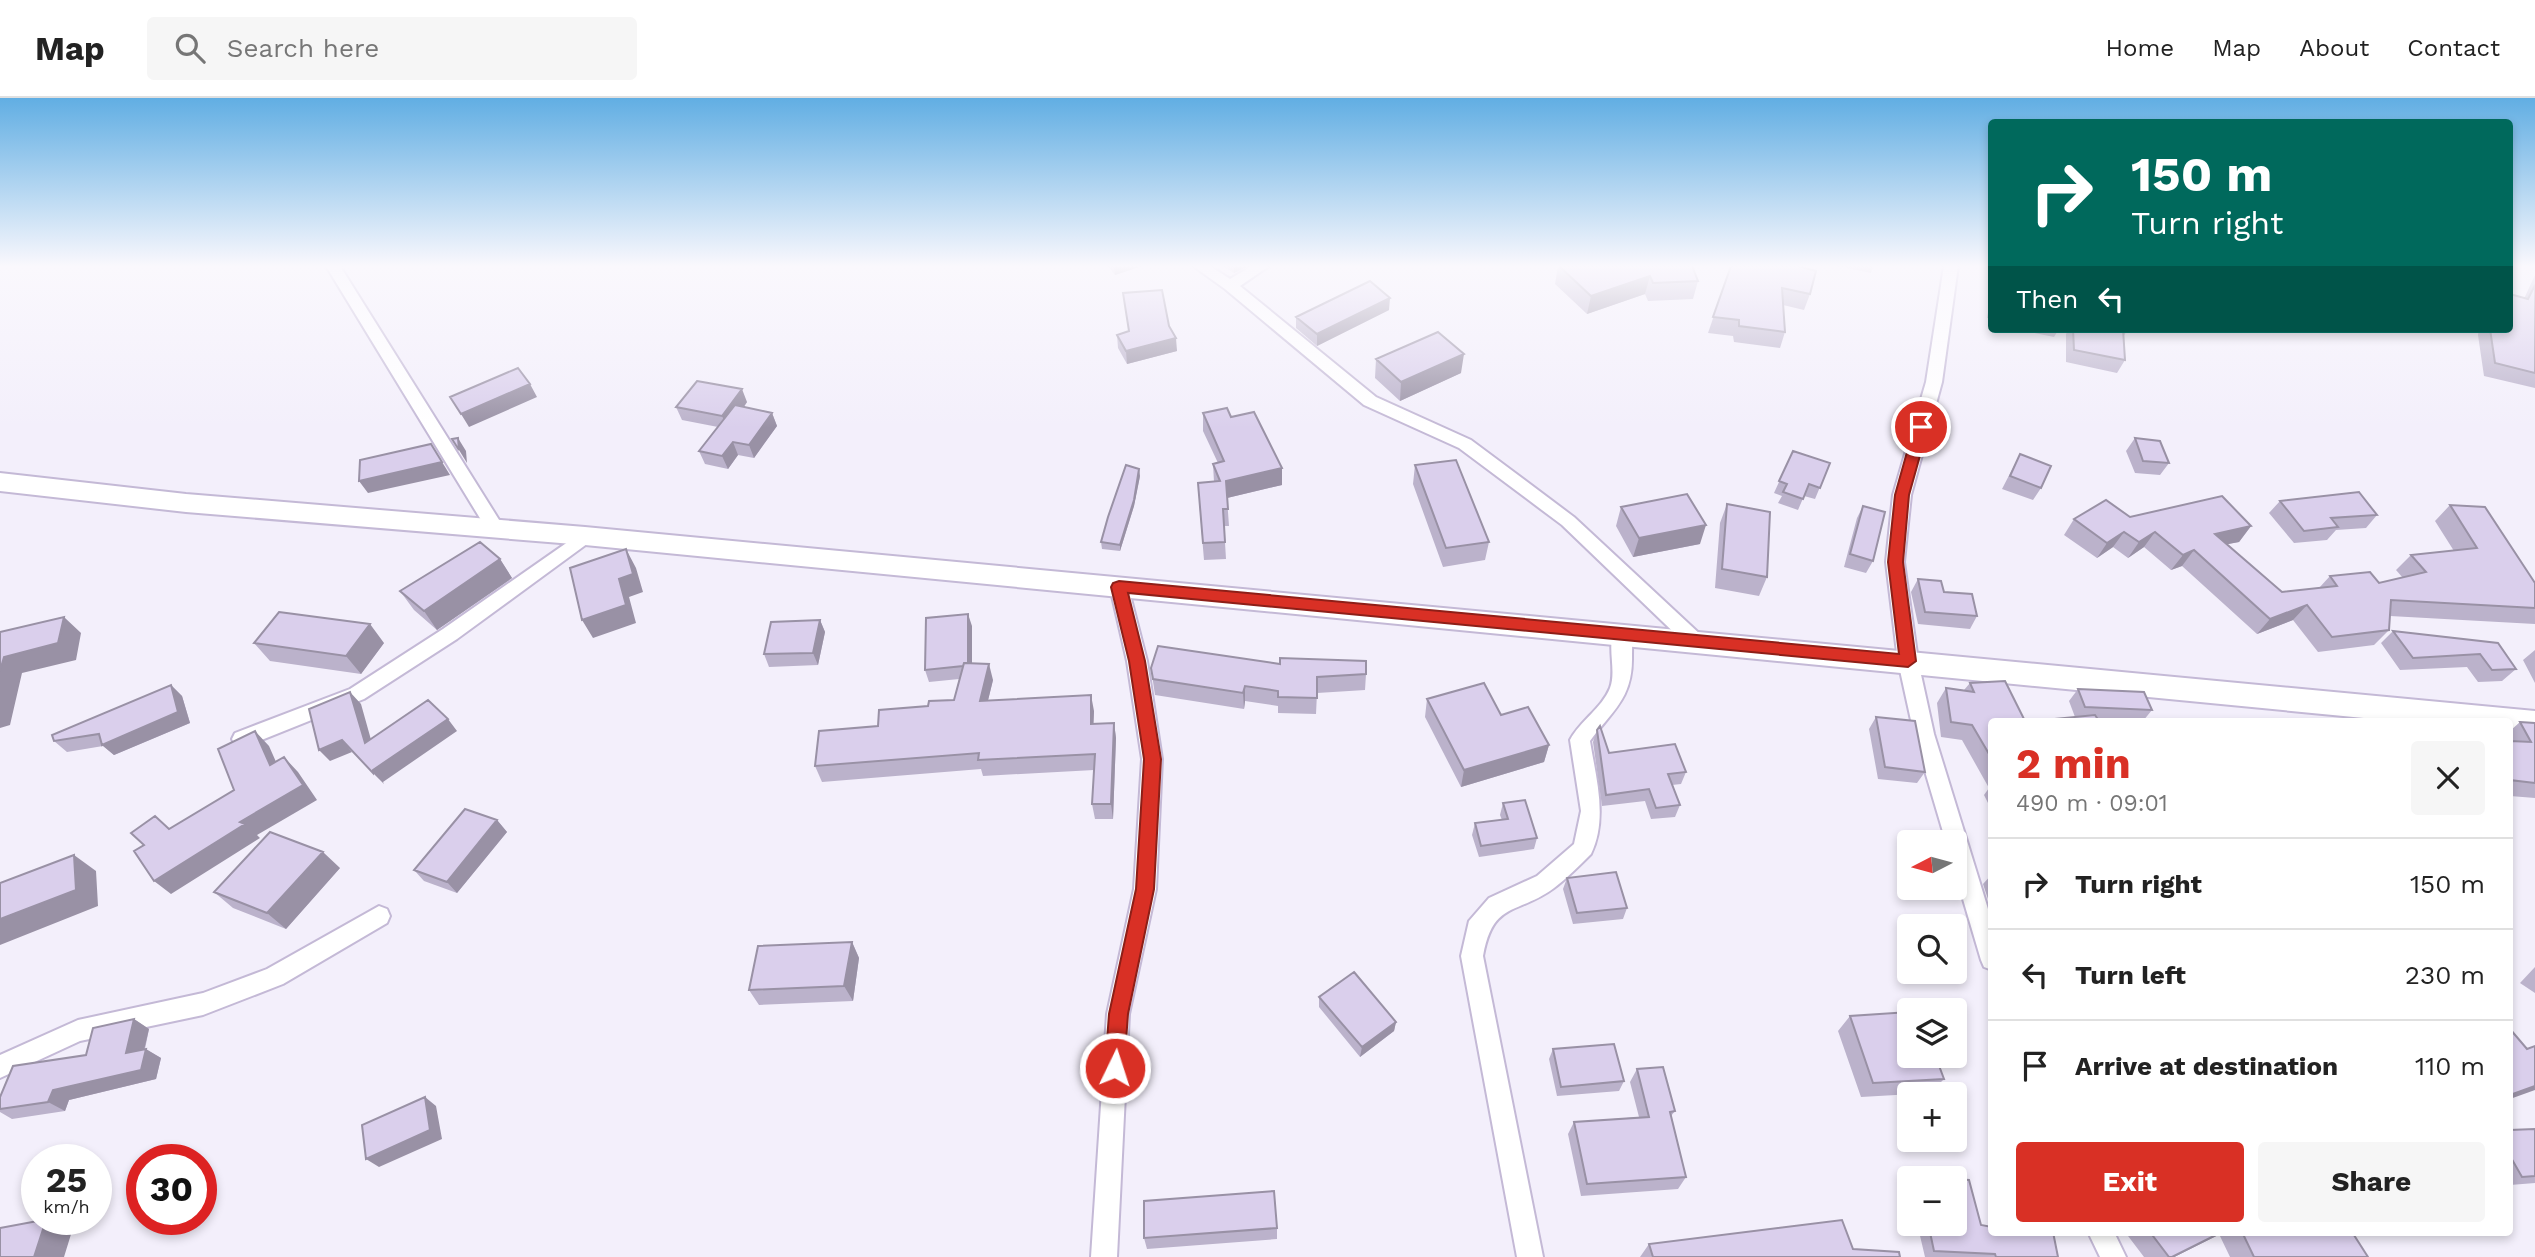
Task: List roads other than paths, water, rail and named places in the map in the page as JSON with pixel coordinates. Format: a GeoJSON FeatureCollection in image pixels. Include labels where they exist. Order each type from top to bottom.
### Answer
{"type":"FeatureCollection","features":[{"type":"Feature","properties":{"kind":"main road"},"geometry":{"type":"LineString","coordinates":[[0,482],[186,502],[585,536],[2484,718]]}},
{"type":"Feature","properties":{"kind":"main road"},"geometry":{"type":"LineString","coordinates":[[2513,721],[2535,723]]}},
{"type":"Feature","properties":{"kind":"street"},"geometry":{"type":"LineString","coordinates":[[366,320],[495,528]]}},
{"type":"Feature","properties":{"kind":"street"},"geometry":{"type":"LineString","coordinates":[[1271,320],[1370,401],[1465,444],[1567,521],[1695,641]]}},
{"type":"Feature","properties":{"kind":"street"},"geometry":{"type":"LineString","coordinates":[[1943,320],[1934,382],[1902,495],[1895,562],[1908,661],[1924,734],[1988,947]]}},
{"type":"Feature","properties":{"kind":"street"},"geometry":{"type":"LineString","coordinates":[[242,739],[357,694],[450,634],[585,536]]}},
{"type":"Feature","properties":{"kind":"street"},"geometry":{"type":"LineString","coordinates":[[1104,1257],[1118,1014],[1145,889],[1152,759],[1137,661],[1119,587]]}},
{"type":"Feature","properties":{"kind":"street"},"geometry":{"type":"LineString","coordinates":[[1530,1257],[1472,956],[1477,928],[1497,905],[1545,883],[1584,848],[1591,811],[1580,740],[1593,720],[1617,694],[1622,669],[1622,634]]}},
{"type":"Feature","properties":{"kind":"street"},"geometry":{"type":"LineString","coordinates":[[0,1067],[78,1031],[203,1004],[275,977],[379,916]]}},
{"type":"Feature","properties":{"kind":"street"},"geometry":{"type":"LineString","coordinates":[[2103,1236],[2113,1257]]}}]}
